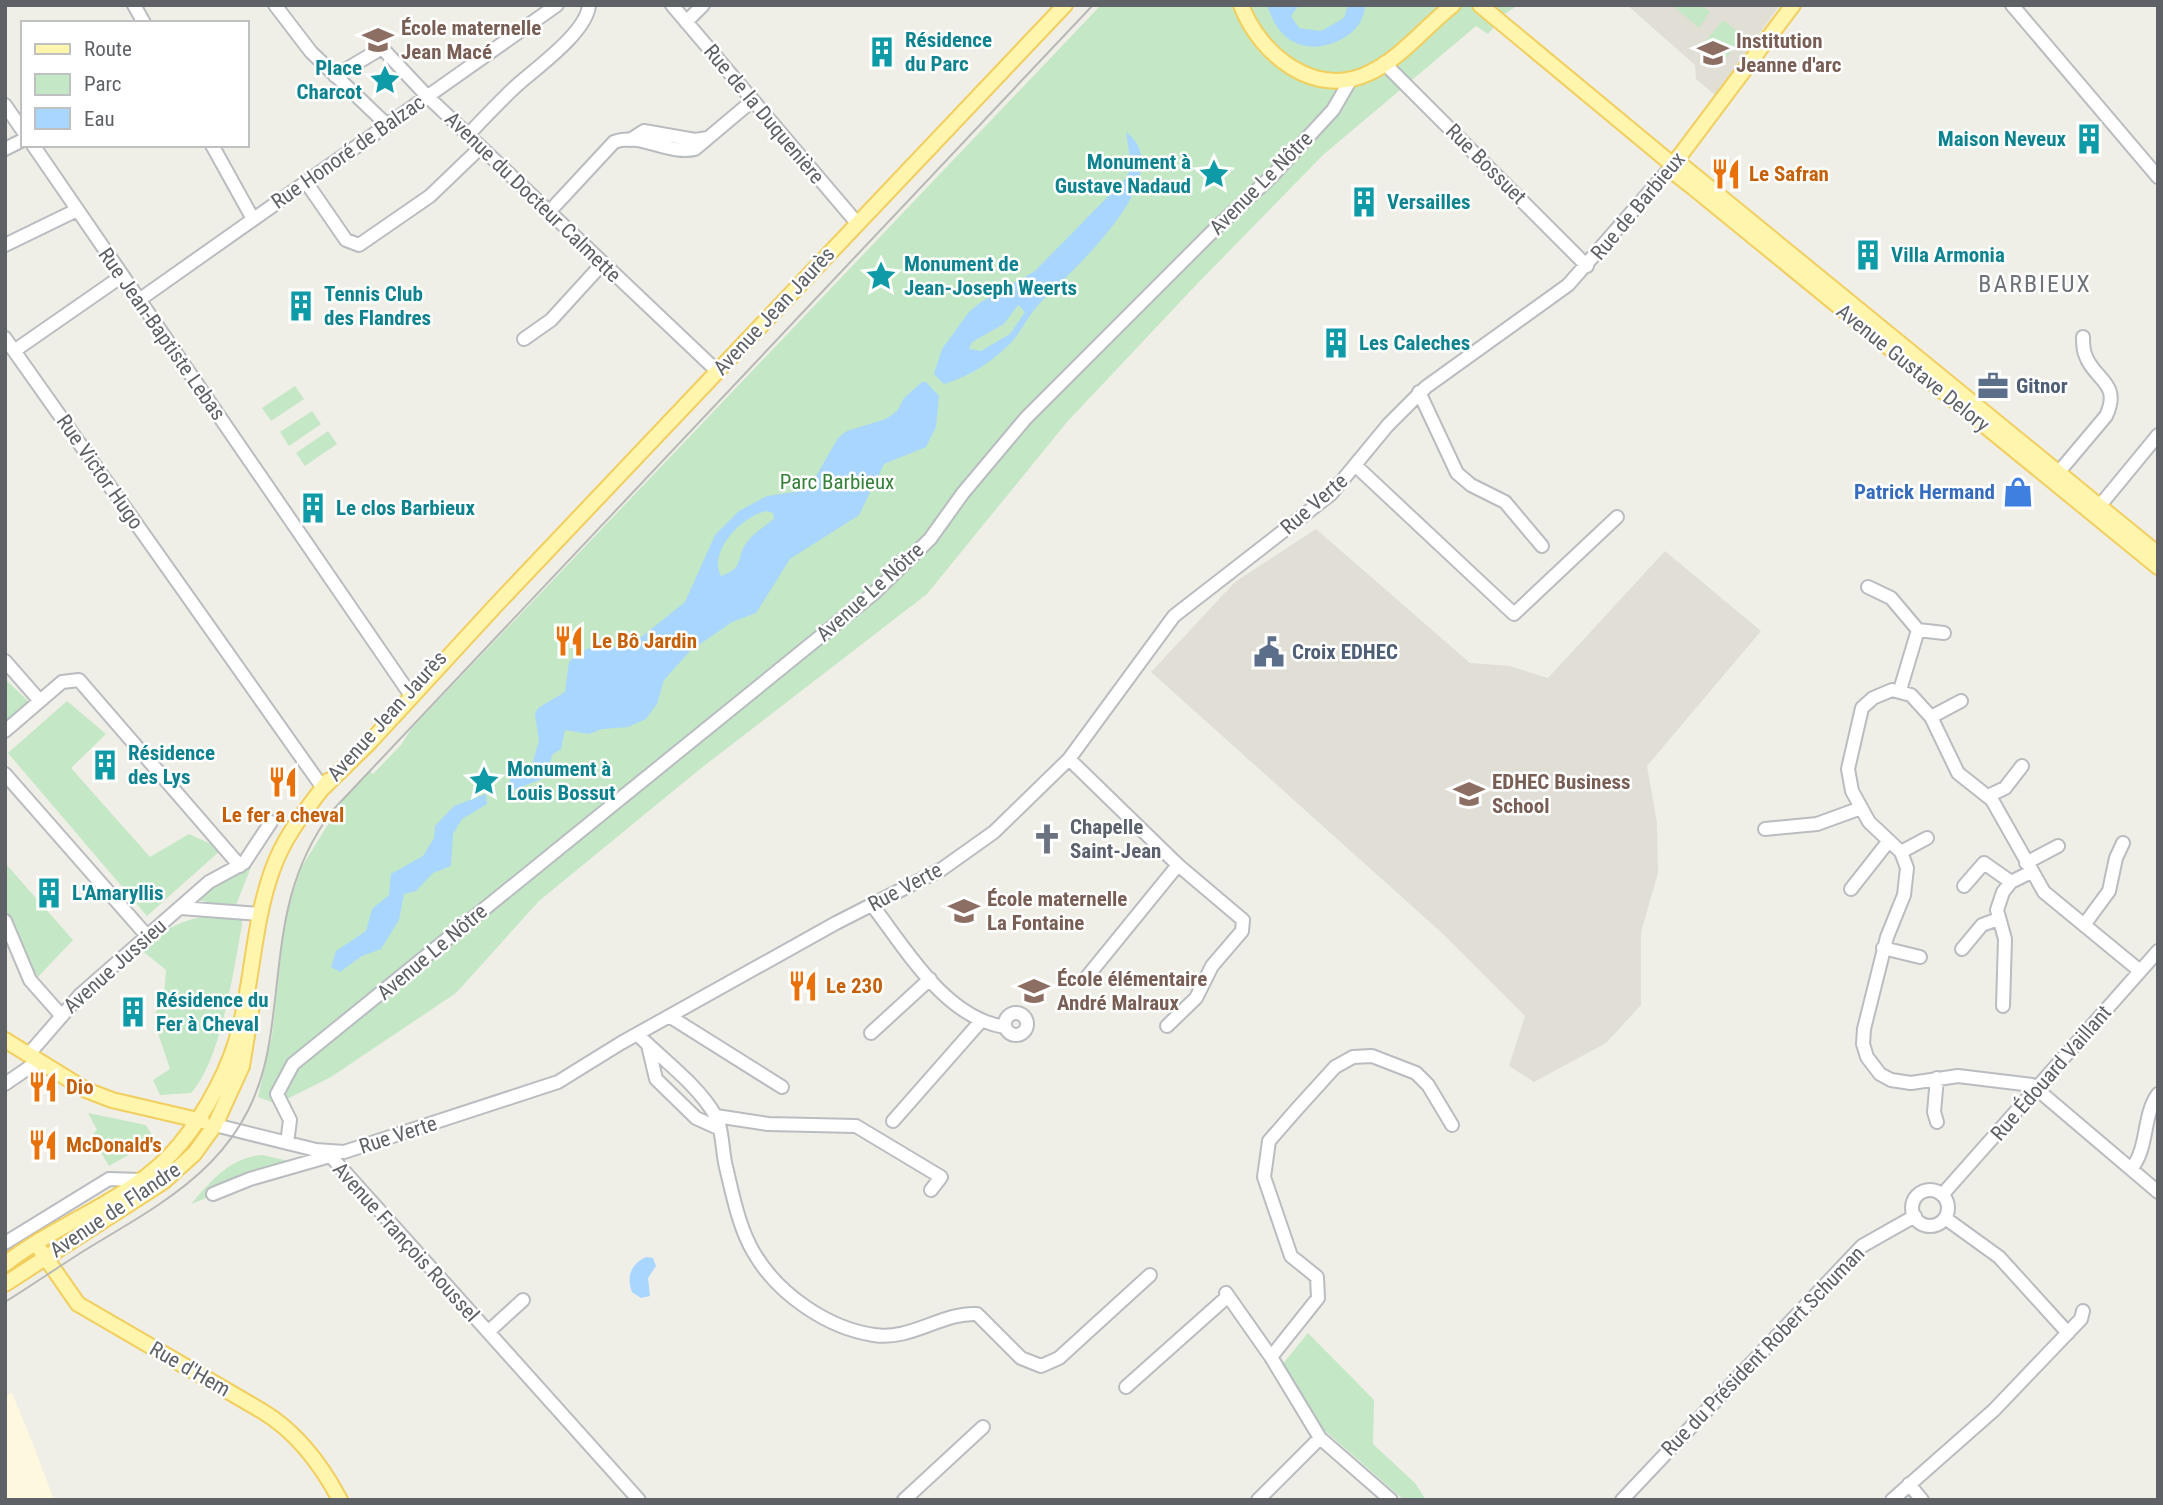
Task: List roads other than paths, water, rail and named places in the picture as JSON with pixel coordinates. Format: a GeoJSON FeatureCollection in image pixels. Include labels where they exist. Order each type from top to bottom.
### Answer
{"type":"FeatureCollection","features":[{"type":"Feature","properties":{"kind":"main road","name":"Avenue Jean Jaurès"},"geometry":{"type":"LineString","coordinates":[[196,1120],[235,1042],[251,969],[259,914],[280,850],[297,820],[353,748],[410,694],[454,642],[484,617],[1065,5]]}},
{"type":"Feature","properties":{"kind":"main road"},"geometry":{"type":"LineString","coordinates":[[1241,5],[1259,38],[1287,65],[1311,77],[1351,79],[1370,73],[1384,63],[1453,5]]}},
{"type":"Feature","properties":{"kind":"main road","name":"Avenue Gustave Delory"},"geometry":{"type":"LineString","coordinates":[[1480,5],[1673,165],[1683,180],[2096,510],[2158,554]]}},
{"type":"Feature","properties":{"kind":"main road","name":"Rue de Barbieux"},"geometry":{"type":"LineString","coordinates":[[1673,165],[1793,5]]}},
{"type":"Feature","properties":{"kind":"main road","name":"Avenue Gustave Delory"},"geometry":{"type":"LineString","coordinates":[[1673,165],[1684,167],[2058,473],[2158,568]]}},
{"type":"Feature","properties":{"kind":"main road","name":"Avenue Jean Jaurès"},"geometry":{"type":"LineString","coordinates":[[215,1125],[246,1051],[252,1013],[251,969]]}},
{"type":"Feature","properties":{"kind":"main road"},"geometry":{"type":"LineString","coordinates":[[5,1040],[97,1095],[215,1125]]}},
{"type":"Feature","properties":{"kind":"main road","name":"Avenue de Flandre"},"geometry":{"type":"LineString","coordinates":[[5,1284],[144,1186],[174,1152],[196,1120]]}},
{"type":"Feature","properties":{"kind":"main road","name":"Avenue de Flandre"},"geometry":{"type":"LineString","coordinates":[[5,1264],[36,1244],[187,1161],[215,1125]]}},
{"type":"Feature","properties":{"kind":"main road","name":"Rue d'Hem"},"geometry":{"type":"LineString","coordinates":[[36,1244],[78,1304],[284,1426],[320,1465],[340,1500]]}},
{"type":"Feature","properties":{"kind":"street"},"geometry":{"type":"LineString","coordinates":[[134,5],[143,21]]}},
{"type":"Feature","properties":{"kind":"street"},"geometry":{"type":"LineString","coordinates":[[275,5],[306,46],[387,125]]}},
{"type":"Feature","properties":{"kind":"street","name":"Rue Honoré de Balzac"},"geometry":{"type":"LineString","coordinates":[[139,300],[557,5]]}},
{"type":"Feature","properties":{"kind":"street"},"geometry":{"type":"LineString","coordinates":[[468,135],[512,90],[552,56],[584,20],[589,5]]}},
{"type":"Feature","properties":{"kind":"street","name":"Rue de la Duquenière"},"geometry":{"type":"LineString","coordinates":[[672,5],[857,223]]}},
{"type":"Feature","properties":{"kind":"street"},"geometry":{"type":"LineString","coordinates":[[686,22],[703,5]]}},
{"type":"Feature","properties":{"kind":"street"},"geometry":{"type":"LineString","coordinates":[[2012,5],[2158,177]]}},
{"type":"Feature","properties":{"kind":"street","name":"Avenue du Docteur Calmette"},"geometry":{"type":"LineString","coordinates":[[335,76],[382,48],[427,96],[718,371]]}},
{"type":"Feature","properties":{"kind":"street","name":"Rue Bossuet"},"geometry":{"type":"LineString","coordinates":[[1384,63],[1587,267]]}},
{"type":"Feature","properties":{"kind":"street","name":"Avenue Le Nôtre"},"geometry":{"type":"LineString","coordinates":[[287,1143],[290,1120],[277,1094],[293,1064],[874,593],[930,539],[963,493],[1045,398],[1290,158],[1333,110],[1351,79]]}},
{"type":"Feature","properties":{"kind":"street"},"geometry":{"type":"LineString","coordinates":[[549,212],[614,142],[630,140],[690,150],[752,101]]}},
{"type":"Feature","properties":{"kind":"street"},"geometry":{"type":"LineString","coordinates":[[5,105],[21,128]]}},
{"type":"Feature","properties":{"kind":"street"},"geometry":{"type":"LineString","coordinates":[[5,149],[21,141]]}},
{"type":"Feature","properties":{"kind":"street","name":"Rue Jean-Baptiste Lebas"},"geometry":{"type":"LineString","coordinates":[[34,147],[410,694]]}},
{"type":"Feature","properties":{"kind":"street"},"geometry":{"type":"LineString","coordinates":[[213,147],[253,219]]}},
{"type":"Feature","properties":{"kind":"street"},"geometry":{"type":"LineString","coordinates":[[306,182],[346,240],[359,245],[430,196],[481,147]]}},
{"type":"Feature","properties":{"kind":"street","name":"Rue de Barbieux"},"geometry":{"type":"LineString","coordinates":[[1447,370],[1542,305],[1587,267],[1673,165]]}},
{"type":"Feature","properties":{"kind":"street"},"geometry":{"type":"LineString","coordinates":[[5,244],[77,210]]}},
{"type":"Feature","properties":{"kind":"street"},"geometry":{"type":"LineString","coordinates":[[524,339],[551,320],[603,263]]}},
{"type":"Feature","properties":{"kind":"street"},"geometry":{"type":"LineString","coordinates":[[14,351],[122,276]]}},
{"type":"Feature","properties":{"kind":"street"},"geometry":{"type":"LineString","coordinates":[[2058,473],[2106,416],[2110,405],[2108,385],[2086,358],[2083,337]]}},
{"type":"Feature","properties":{"kind":"street","name":"Rue Victor Hugo"},"geometry":{"type":"LineString","coordinates":[[5,338],[323,788]]}},
{"type":"Feature","properties":{"kind":"street","name":"Rue Verte"},"geometry":{"type":"LineString","coordinates":[[215,1125],[328,1154],[344,1152],[558,1082],[669,1016],[942,869],[981,843],[1024,806],[1069,759],[1174,616],[1323,501],[1356,467],[1388,425],[1419,392],[1447,370]]}},
{"type":"Feature","properties":{"kind":"street"},"geometry":{"type":"LineString","coordinates":[[1419,392],[1452,467],[1471,485],[1505,502],[1542,546]]}},
{"type":"Feature","properties":{"kind":"street"},"geometry":{"type":"LineString","coordinates":[[2096,510],[2158,435]]}},
{"type":"Feature","properties":{"kind":"street"},"geometry":{"type":"LineString","coordinates":[[1356,467],[1514,614],[1617,517]]}},
{"type":"Feature","properties":{"kind":"street"},"geometry":{"type":"LineString","coordinates":[[1868,587],[1891,598],[1918,630],[1944,634]]}},
{"type":"Feature","properties":{"kind":"street"},"geometry":{"type":"LineString","coordinates":[[1900,690],[1918,630]]}},
{"type":"Feature","properties":{"kind":"street"},"geometry":{"type":"LineString","coordinates":[[5,661],[40,701]]}},
{"type":"Feature","properties":{"kind":"street"},"geometry":{"type":"LineString","coordinates":[[5,732],[62,682],[79,680],[240,866]]}},
{"type":"Feature","properties":{"kind":"street"},"geometry":{"type":"LineString","coordinates":[[2140,971],[2044,892],[1988,796],[1958,773],[1931,717],[1917,700],[1900,690],[1872,698],[1858,719],[1848,769],[1852,791],[1872,827],[1901,852],[1907,864],[1906,890],[1884,948],[1864,1029],[1863,1044],[1867,1057],[1875,1069],[1891,1080],[1911,1083],[1958,1076],[2025,1082],[2038,1089],[2158,1192]]}},
{"type":"Feature","properties":{"kind":"street"},"geometry":{"type":"LineString","coordinates":[[1931,717],[1961,701]]}},
{"type":"Feature","properties":{"kind":"street"},"geometry":{"type":"LineString","coordinates":[[1069,759],[1178,865],[1243,920],[1242,931],[1212,966],[1196,998],[1167,1026]]}},
{"type":"Feature","properties":{"kind":"street"},"geometry":{"type":"LineString","coordinates":[[1988,796],[2005,788],[2022,766]]}},
{"type":"Feature","properties":{"kind":"street"},"geometry":{"type":"LineString","coordinates":[[5,774],[148,937]]}},
{"type":"Feature","properties":{"kind":"street"},"geometry":{"type":"LineString","coordinates":[[1765,829],[1817,824],[1861,808]]}},
{"type":"Feature","properties":{"kind":"street"},"geometry":{"type":"LineString","coordinates":[[181,908],[209,882],[240,866],[249,858],[271,822]]}},
{"type":"Feature","properties":{"kind":"street"},"geometry":{"type":"LineString","coordinates":[[1901,852],[1927,838]]}},
{"type":"Feature","properties":{"kind":"street"},"geometry":{"type":"LineString","coordinates":[[1851,889],[1888,842]]}},
{"type":"Feature","properties":{"kind":"street"},"geometry":{"type":"LineString","coordinates":[[2084,925],[2109,891],[2116,858],[2123,843]]}},
{"type":"Feature","properties":{"kind":"street"},"geometry":{"type":"LineString","coordinates":[[2003,1006],[2005,939],[1998,919],[2001,895],[2028,867],[2058,846]]}},
{"type":"Feature","properties":{"kind":"street"},"geometry":{"type":"LineString","coordinates":[[1964,886],[1984,863],[2011,882]]}},
{"type":"Feature","properties":{"kind":"street"},"geometry":{"type":"LineString","coordinates":[[1086,978],[1178,865]]}},
{"type":"Feature","properties":{"kind":"street"},"geometry":{"type":"LineString","coordinates":[[872,905],[947,997],[981,1021],[1005,1027]]}},
{"type":"Feature","properties":{"kind":"street","name":"Avenue Jussieu"},"geometry":{"type":"LineString","coordinates":[[5,1084],[33,1058],[61,1014],[181,908],[259,914]]}},
{"type":"Feature","properties":{"kind":"street"},"geometry":{"type":"LineString","coordinates":[[1962,949],[1982,925],[1998,919]]}},
{"type":"Feature","properties":{"kind":"street"},"geometry":{"type":"LineString","coordinates":[[5,921],[30,980],[61,1014]]}},
{"type":"Feature","properties":{"kind":"street"},"geometry":{"type":"LineString","coordinates":[[1884,948],[1920,957]]}},
{"type":"Feature","properties":{"kind":"street","name":"Rue Édouard Vaillant"},"geometry":{"type":"LineString","coordinates":[[1942,1195],[2158,951]]}},
{"type":"Feature","properties":{"kind":"street"},"geometry":{"type":"LineString","coordinates":[[871,1033],[930,979]]}},
{"type":"Feature","properties":{"kind":"street"},"geometry":{"type":"LineString","coordinates":[[669,1016],[782,1087]]}},
{"type":"Feature","properties":{"kind":"street"},"geometry":{"type":"LineString","coordinates":[[893,1121],[981,1021]]}},
{"type":"Feature","properties":{"kind":"street"},"geometry":{"type":"LineString","coordinates":[[637,1034],[717,1122],[741,1225],[754,1253],[772,1277],[816,1314],[846,1330],[878,1336],[923,1328],[965,1313],[977,1314],[1021,1358],[1041,1366],[1059,1358],[1150,1275]]}},
{"type":"Feature","properties":{"kind":"street"},"geometry":{"type":"LineString","coordinates":[[648,1045],[656,1079],[696,1118],[717,1122],[856,1126],[941,1177],[931,1191]]}},
{"type":"Feature","properties":{"kind":"street"},"geometry":{"type":"LineString","coordinates":[[1271,1357],[1318,1298],[1317,1277],[1291,1256],[1264,1177],[1269,1141],[1335,1068],[1353,1057],[1373,1056],[1416,1073],[1428,1085],[1452,1125]]}},
{"type":"Feature","properties":{"kind":"street"},"geometry":{"type":"LineString","coordinates":[[1937,1078],[1934,1112],[1937,1122]]}},
{"type":"Feature","properties":{"kind":"street"},"geometry":{"type":"LineString","coordinates":[[2131,1170],[2141,1153],[2151,1107],[2158,1094]]}},
{"type":"Feature","properties":{"kind":"street"},"geometry":{"type":"LineString","coordinates":[[213,1194],[328,1154]]}},
{"type":"Feature","properties":{"kind":"street","name":"Avenue François Roussel"},"geometry":{"type":"LineString","coordinates":[[328,1154],[639,1500]]}},
{"type":"Feature","properties":{"kind":"street","name":"Avenue de Flandre"},"geometry":{"type":"LineString","coordinates":[[5,1242],[109,1179],[118,1177],[144,1186]]}},
{"type":"Feature","properties":{"kind":"street"},"geometry":{"type":"LineString","coordinates":[[1930,1190],[1942,1195],[1948,1206],[1945,1218],[1929,1225],[1914,1216],[1913,1203],[1919,1194],[1930,1190]]}},
{"type":"Feature","properties":{"kind":"street","name":"Rue du Président Robert Schuman"},"geometry":{"type":"LineString","coordinates":[[1622,1500],[1862,1246],[1914,1216]]}},
{"type":"Feature","properties":{"kind":"street"},"geometry":{"type":"LineString","coordinates":[[1945,1218],[1998,1257],[2033,1291],[2068,1333]]}},
{"type":"Feature","properties":{"kind":"street"},"geometry":{"type":"LineString","coordinates":[[1126,1387],[1226,1295],[1271,1357],[1320,1438],[1391,1500]]}},
{"type":"Feature","properties":{"kind":"street","name":"Avenue François Roussel"},"geometry":{"type":"LineString","coordinates":[[488,1332],[523,1300]]}},
{"type":"Feature","properties":{"kind":"street"},"geometry":{"type":"LineString","coordinates":[[1892,1500],[1984,1419],[2081,1319],[2082,1311]]}},
{"type":"Feature","properties":{"kind":"street"},"geometry":{"type":"LineString","coordinates":[[905,1500],[983,1427]]}},
{"type":"Feature","properties":{"kind":"street"},"geometry":{"type":"LineString","coordinates":[[1258,1500],[1320,1438]]}},
{"type":"Feature","properties":{"kind":"street"},"geometry":{"type":"LineString","coordinates":[[1909,1484],[1922,1500]]}},
{"type":"Feature","properties":{"kind":"water"},"geometry":{"type":"Polygon","coordinates":[[[1267,5],[1299,5],[1291,16],[1299,28],[1321,31],[1344,18],[1348,5],[1365,5],[1363,16],[1349,35],[1327,45],[1314,47],[1287,38],[1276,25],[1267,5]]]}},
{"type":"Feature","properties":{"kind":"water"},"geometry":{"type":"Polygon","coordinates":[[[1126,132],[1140,150],[1141,173],[1131,197],[1115,222],[1074,270],[1036,307],[1008,346],[974,371],[944,384],[934,374],[942,349],[969,312],[981,302],[1035,271],[1126,178],[1131,166],[1126,132]],[[1018,305],[1004,324],[972,342],[969,349],[981,351],[1010,334],[1025,312],[1018,305]]]}},
{"type":"Feature","properties":{"kind":"water"},"geometry":{"type":"Polygon","coordinates":[[[922,382],[926,382],[939,396],[936,427],[926,447],[884,464],[859,515],[790,559],[756,613],[732,622],[690,651],[664,680],[657,704],[646,719],[628,727],[602,729],[589,734],[565,730],[561,749],[552,755],[548,773],[542,779],[508,792],[510,779],[531,768],[539,741],[535,714],[538,708],[565,692],[569,662],[582,652],[595,647],[609,646],[625,650],[685,602],[715,535],[739,511],[767,496],[801,491],[811,485],[838,438],[847,431],[886,419],[897,411],[904,398],[922,382]],[[766,511],[757,514],[730,536],[719,556],[721,576],[737,566],[747,542],[774,519],[773,513],[766,511]]]}},
{"type":"Feature","properties":{"kind":"water"},"geometry":{"type":"Polygon","coordinates":[[[486,794],[487,804],[462,819],[453,834],[451,866],[433,873],[416,891],[404,894],[399,920],[381,949],[362,956],[340,972],[331,967],[336,951],[366,931],[372,909],[389,895],[391,874],[423,856],[434,838],[435,826],[454,806],[486,794]]]}},
{"type":"Feature","properties":{"kind":"water"},"geometry":{"type":"Polygon","coordinates":[[[646,1257],[653,1258],[656,1266],[648,1278],[650,1296],[641,1298],[632,1292],[630,1276],[633,1267],[646,1257]]]}},
{"type":"Feature","properties":{"kind":"tram line"},"geometry":{"type":"LineString","coordinates":[[5,1302],[154,1208],[208,1165],[230,1140],[248,1112],[261,1078],[270,1038],[281,948],[292,892],[314,838],[332,811],[1093,5]]}},
{"type":"Feature","properties":{"kind":"place","name":"École maternelle Jean Macé"},"geometry":{"type":"Point","coordinates":[378,40]}},
{"type":"Feature","properties":{"kind":"place","name":"Résidence du Parc"},"geometry":{"type":"Point","coordinates":[882,52]}},
{"type":"Feature","properties":{"kind":"place","name":"Institution Jeanne d'arc"},"geometry":{"type":"Point","coordinates":[1713,53]}},
{"type":"Feature","properties":{"kind":"place","name":"Place Charcot"},"geometry":{"type":"Point","coordinates":[385,80]}},
{"type":"Feature","properties":{"kind":"place","name":"Maison Neveux"},"geometry":{"type":"Point","coordinates":[2089,139]}},
{"type":"Feature","properties":{"kind":"place","name":"Monument à Gustave Nadaud"},"geometry":{"type":"Point","coordinates":[1214,174]}},
{"type":"Feature","properties":{"kind":"place","name":"Le Safran"},"geometry":{"type":"Point","coordinates":[1726,174]}},
{"type":"Feature","properties":{"kind":"place","name":"Versailles"},"geometry":{"type":"Point","coordinates":[1364,202]}},
{"type":"Feature","properties":{"kind":"place","name":"Villa Armonia"},"geometry":{"type":"Point","coordinates":[1868,255]}},
{"type":"Feature","properties":{"kind":"place","name":"Monument de Jean-Joseph Weerts"},"geometry":{"type":"Point","coordinates":[881,276]}},
{"type":"Feature","properties":{"kind":"place","name":"Tennis Club des Flandres"},"geometry":{"type":"Point","coordinates":[301,306]}},
{"type":"Feature","properties":{"kind":"place","name":"Les Caleches"},"geometry":{"type":"Point","coordinates":[1336,343]}},
{"type":"Feature","properties":{"kind":"place","name":"Gitnor"},"geometry":{"type":"Point","coordinates":[1993,386]}},
{"type":"Feature","properties":{"kind":"place","name":"Patrick Hermand"},"geometry":{"type":"Point","coordinates":[2018,492]}},
{"type":"Feature","properties":{"kind":"place","name":"Le clos Barbieux"},"geometry":{"type":"Point","coordinates":[313,508]}},
{"type":"Feature","properties":{"kind":"place","name":"Le Bô Jardin"},"geometry":{"type":"Point","coordinates":[569,641]}},
{"type":"Feature","properties":{"kind":"place","name":"Croix EDHEC"},"geometry":{"type":"Point","coordinates":[1269,652]}},
{"type":"Feature","properties":{"kind":"place","name":"Résidence des Lys"},"geometry":{"type":"Point","coordinates":[105,765]}},
{"type":"Feature","properties":{"kind":"place","name":"Monument à Louis Bossut"},"geometry":{"type":"Point","coordinates":[484,781]}},
{"type":"Feature","properties":{"kind":"place","name":"Le fer a cheval"},"geometry":{"type":"Point","coordinates":[283,782]}},
{"type":"Feature","properties":{"kind":"place","name":"EDHEC Business School"},"geometry":{"type":"Point","coordinates":[1469,794]}},
{"type":"Feature","properties":{"kind":"place","name":"Chapelle Saint-Jean"},"geometry":{"type":"Point","coordinates":[1047,839]}},
{"type":"Feature","properties":{"kind":"place","name":"L'Amaryllis"},"geometry":{"type":"Point","coordinates":[49,893]}},
{"type":"Feature","properties":{"kind":"place","name":"École maternelle La Fontaine"},"geometry":{"type":"Point","coordinates":[964,911]}},
{"type":"Feature","properties":{"kind":"place","name":"Le 230"},"geometry":{"type":"Point","coordinates":[803,986]}},
{"type":"Feature","properties":{"kind":"place","name":"École élémentaire André Malraux"},"geometry":{"type":"Point","coordinates":[1034,991]}},
{"type":"Feature","properties":{"kind":"place","name":"Résidence du Fer à Cheval"},"geometry":{"type":"Point","coordinates":[133,1012]}},
{"type":"Feature","properties":{"kind":"place","name":"Dio"},"geometry":{"type":"Point","coordinates":[43,1087]}},
{"type":"Feature","properties":{"kind":"place","name":"McDonald's"},"geometry":{"type":"Point","coordinates":[43,1145]}},
{"type":"Feature","properties":{"kind":"district","name":"BARBIEUX"},"geometry":{"type":"Point","coordinates":[2035,284]}},
{"type":"Feature","properties":{"kind":"park label","name":"Parc Barbieux"},"geometry":{"type":"Point","coordinates":[837,482]}}]}
